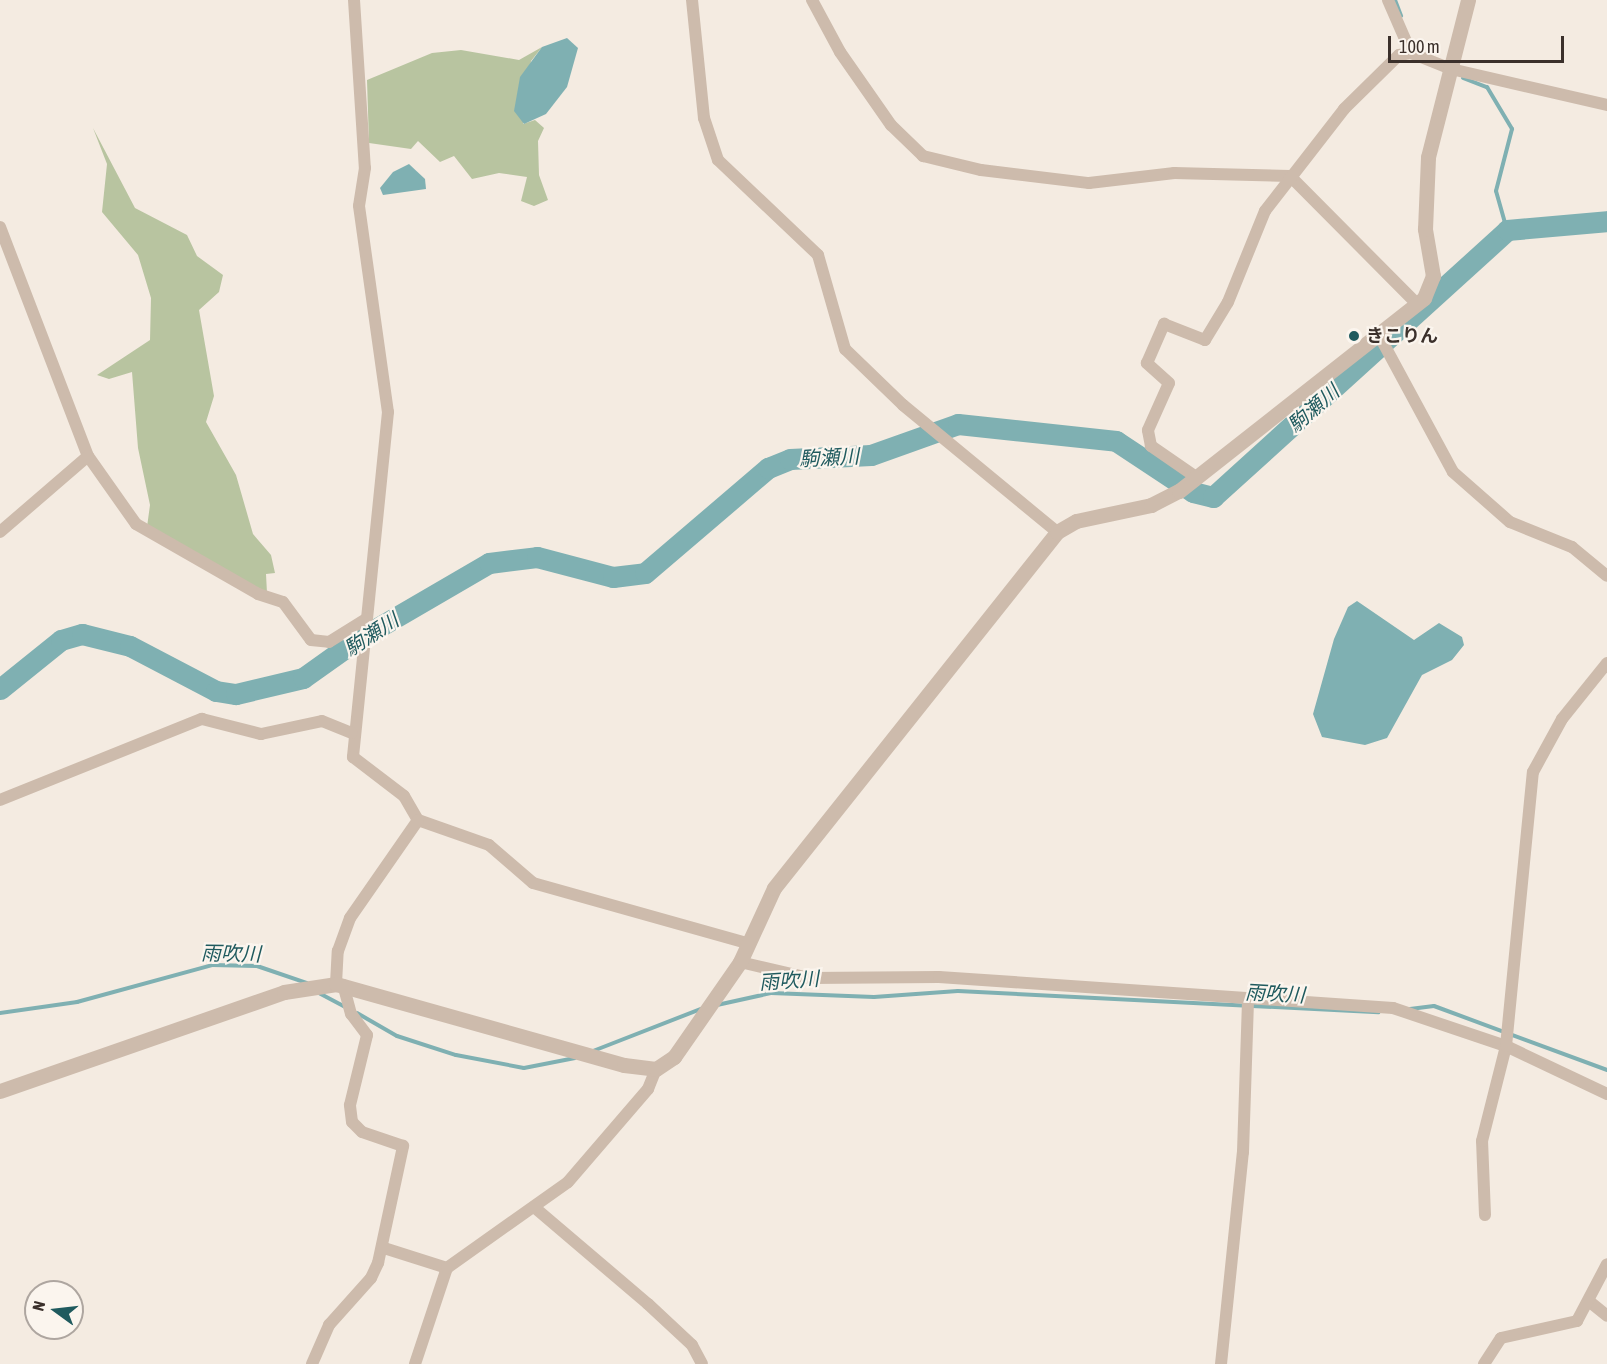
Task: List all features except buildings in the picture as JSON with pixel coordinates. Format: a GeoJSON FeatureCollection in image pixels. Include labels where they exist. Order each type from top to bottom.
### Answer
{"type":"FeatureCollection","features":[{"type":"Feature","properties":{"kind":"street"},"geometry":{"type":"LineString","coordinates":[[354,0],[365,168],[359,206],[388,412],[364,644],[352,733],[353,757],[404,796],[418,820],[489,845],[533,883],[746,943]]}},
{"type":"Feature","properties":{"kind":"street"},"geometry":{"type":"LineString","coordinates":[[692,0],[704,118],[718,160],[811,246],[822,263],[845,349],[930,426],[1058,532]]}},
{"type":"Feature","properties":{"kind":"street"},"geometry":{"type":"LineString","coordinates":[[812,0],[840,52],[891,125],[912,149],[937,162],[1089,183],[1186,173],[1290,176],[1417,304]]}},
{"type":"Feature","properties":{"kind":"street"},"geometry":{"type":"LineString","coordinates":[[1388,0],[1411,53]]}},
{"type":"Feature","properties":{"kind":"street"},"geometry":{"type":"LineString","coordinates":[[415,1364],[447,1268],[568,1182],[621,1124],[656,1069],[684,1046],[709,1012],[740,962],[746,943],[774,888],[1058,532],[1076,521],[1151,505],[1179,491],[1380,337],[1417,304],[1433,276],[1424,193],[1468,0]]}},
{"type":"Feature","properties":{"kind":"street"},"geometry":{"type":"LineString","coordinates":[[1194,478],[1151,446],[1148,430],[1169,383],[1147,363],[1164,324],[1205,340],[1228,302],[1265,211],[1344,109],[1399,55],[1411,53],[1451,69],[1607,105]]}},
{"type":"Feature","properties":{"kind":"street"},"geometry":{"type":"LineString","coordinates":[[0,227],[88,456],[135,524],[258,594],[283,602],[311,640],[329,642],[366,623]]}},
{"type":"Feature","properties":{"kind":"street"},"geometry":{"type":"LineString","coordinates":[[1380,337],[1453,472],[1510,522],[1572,547],[1607,576]]}},
{"type":"Feature","properties":{"kind":"street"},"geometry":{"type":"LineString","coordinates":[[0,532],[88,456]]}},
{"type":"Feature","properties":{"kind":"street"},"geometry":{"type":"LineString","coordinates":[[1485,1215],[1482,1141],[1506,1046],[1533,772],[1562,719],[1607,663]]}},
{"type":"Feature","properties":{"kind":"street"},"geometry":{"type":"LineString","coordinates":[[0,800],[202,718],[261,734],[322,721],[352,733]]}},
{"type":"Feature","properties":{"kind":"street"},"geometry":{"type":"LineString","coordinates":[[312,1364],[329,1324],[371,1278],[384,1248],[403,1146],[362,1132],[352,1122],[350,1105],[367,1035],[351,1014],[337,987],[338,951],[350,918],[418,820]]}},
{"type":"Feature","properties":{"kind":"street"},"geometry":{"type":"LineString","coordinates":[[740,962],[809,978],[939,977],[1248,1000],[1392,1008],[1506,1046],[1607,1094]]}},
{"type":"Feature","properties":{"kind":"street"},"geometry":{"type":"LineString","coordinates":[[0,1091],[302,987],[337,987],[605,1059],[656,1069]]}},
{"type":"Feature","properties":{"kind":"street"},"geometry":{"type":"LineString","coordinates":[[1221,1364],[1242,1152],[1248,1000]]}},
{"type":"Feature","properties":{"kind":"street"},"geometry":{"type":"LineString","coordinates":[[534,1207],[648,1304],[692,1345],[702,1364]]}},
{"type":"Feature","properties":{"kind":"street"},"geometry":{"type":"LineString","coordinates":[[384,1248],[447,1268]]}},
{"type":"Feature","properties":{"kind":"street"},"geometry":{"type":"LineString","coordinates":[[1484,1364],[1501,1338],[1565,1326],[1577,1321],[1590,1302],[1607,1264]]}},
{"type":"Feature","properties":{"kind":"street"},"geometry":{"type":"LineString","coordinates":[[1590,1302],[1607,1316]]}},
{"type":"Feature","properties":{"kind":"green space"},"geometry":{"type":"Polygon","coordinates":[[[542,47],[531,61],[523,124],[535,120],[544,128],[538,141],[539,175],[548,200],[534,206],[521,201],[527,177],[499,173],[472,179],[454,156],[440,162],[418,141],[411,149],[369,143],[367,80],[432,53],[461,50],[519,60],[542,47]]]}},
{"type":"Feature","properties":{"kind":"green space"},"geometry":{"type":"Polygon","coordinates":[[[93,128],[135,208],[187,235],[197,256],[223,275],[219,292],[199,310],[214,396],[206,422],[236,475],[253,534],[271,555],[275,573],[266,574],[267,593],[147,527],[150,505],[138,448],[132,372],[109,379],[97,375],[150,340],[151,298],[138,255],[102,212],[107,164],[93,128]]]}},
{"type":"Feature","properties":{"kind":"water"},"geometry":{"type":"Polygon","coordinates":[[[567,38],[578,48],[567,87],[546,114],[524,124],[514,111],[520,77],[542,47],[567,38]]]}},
{"type":"Feature","properties":{"kind":"water"},"geometry":{"type":"Polygon","coordinates":[[[409,164],[425,179],[426,189],[383,195],[380,188],[393,172],[409,164]]]}},
{"type":"Feature","properties":{"kind":"water"},"geometry":{"type":"Polygon","coordinates":[[[1357,601],[1414,640],[1439,623],[1462,637],[1464,645],[1452,660],[1422,675],[1387,738],[1365,745],[1322,737],[1313,714],[1334,639],[1348,607],[1357,601]]]}},
{"type":"Feature","properties":{"kind":"waterway"},"geometry":{"type":"LineString","coordinates":[[1395,0],[1401,16]]}},
{"type":"Feature","properties":{"kind":"waterway"},"geometry":{"type":"LineString","coordinates":[[1463,78],[1487,87],[1512,129],[1496,191],[1507,230]]}},
{"type":"Feature","properties":{"kind":"waterway","name":"駒瀬川"},"geometry":{"type":"LineString","coordinates":[[0,689],[61,640],[82,634],[130,646],[216,691],[236,694],[303,678],[355,641],[489,563],[537,557],[613,577],[645,573],[768,468],[790,459],[871,455],[958,424],[1116,441],[1193,492],[1213,497],[1507,230],[1607,221]]}},
{"type":"Feature","properties":{"kind":"waterway","name":"雨吹川"},"geometry":{"type":"LineString","coordinates":[[0,1013],[77,1002],[212,965],[257,966],[307,983]]}},
{"type":"Feature","properties":{"kind":"waterway","name":"雨吹川"},"geometry":{"type":"LineString","coordinates":[[717,1005],[771,993],[874,997],[958,991],[1378,1012]]}},
{"type":"Feature","properties":{"kind":"waterway","name":"雨吹川"},"geometry":{"type":"LineString","coordinates":[[317,992],[345,1007]]}},
{"type":"Feature","properties":{"kind":"waterway","name":"雨吹川"},"geometry":{"type":"LineString","coordinates":[[1410,1009],[1434,1006],[1607,1070]]}},
{"type":"Feature","properties":{"kind":"waterway","name":"雨吹川"},"geometry":{"type":"LineString","coordinates":[[593,1051],[701,1009]]}},
{"type":"Feature","properties":{"kind":"waterway","name":"雨吹川"},"geometry":{"type":"LineString","coordinates":[[357,1013],[397,1036],[456,1055],[524,1068],[575,1058]]}},
{"type":"Feature","properties":{"kind":"place","name":"きこりん"},"geometry":{"type":"Point","coordinates":[1354,336]}}]}
